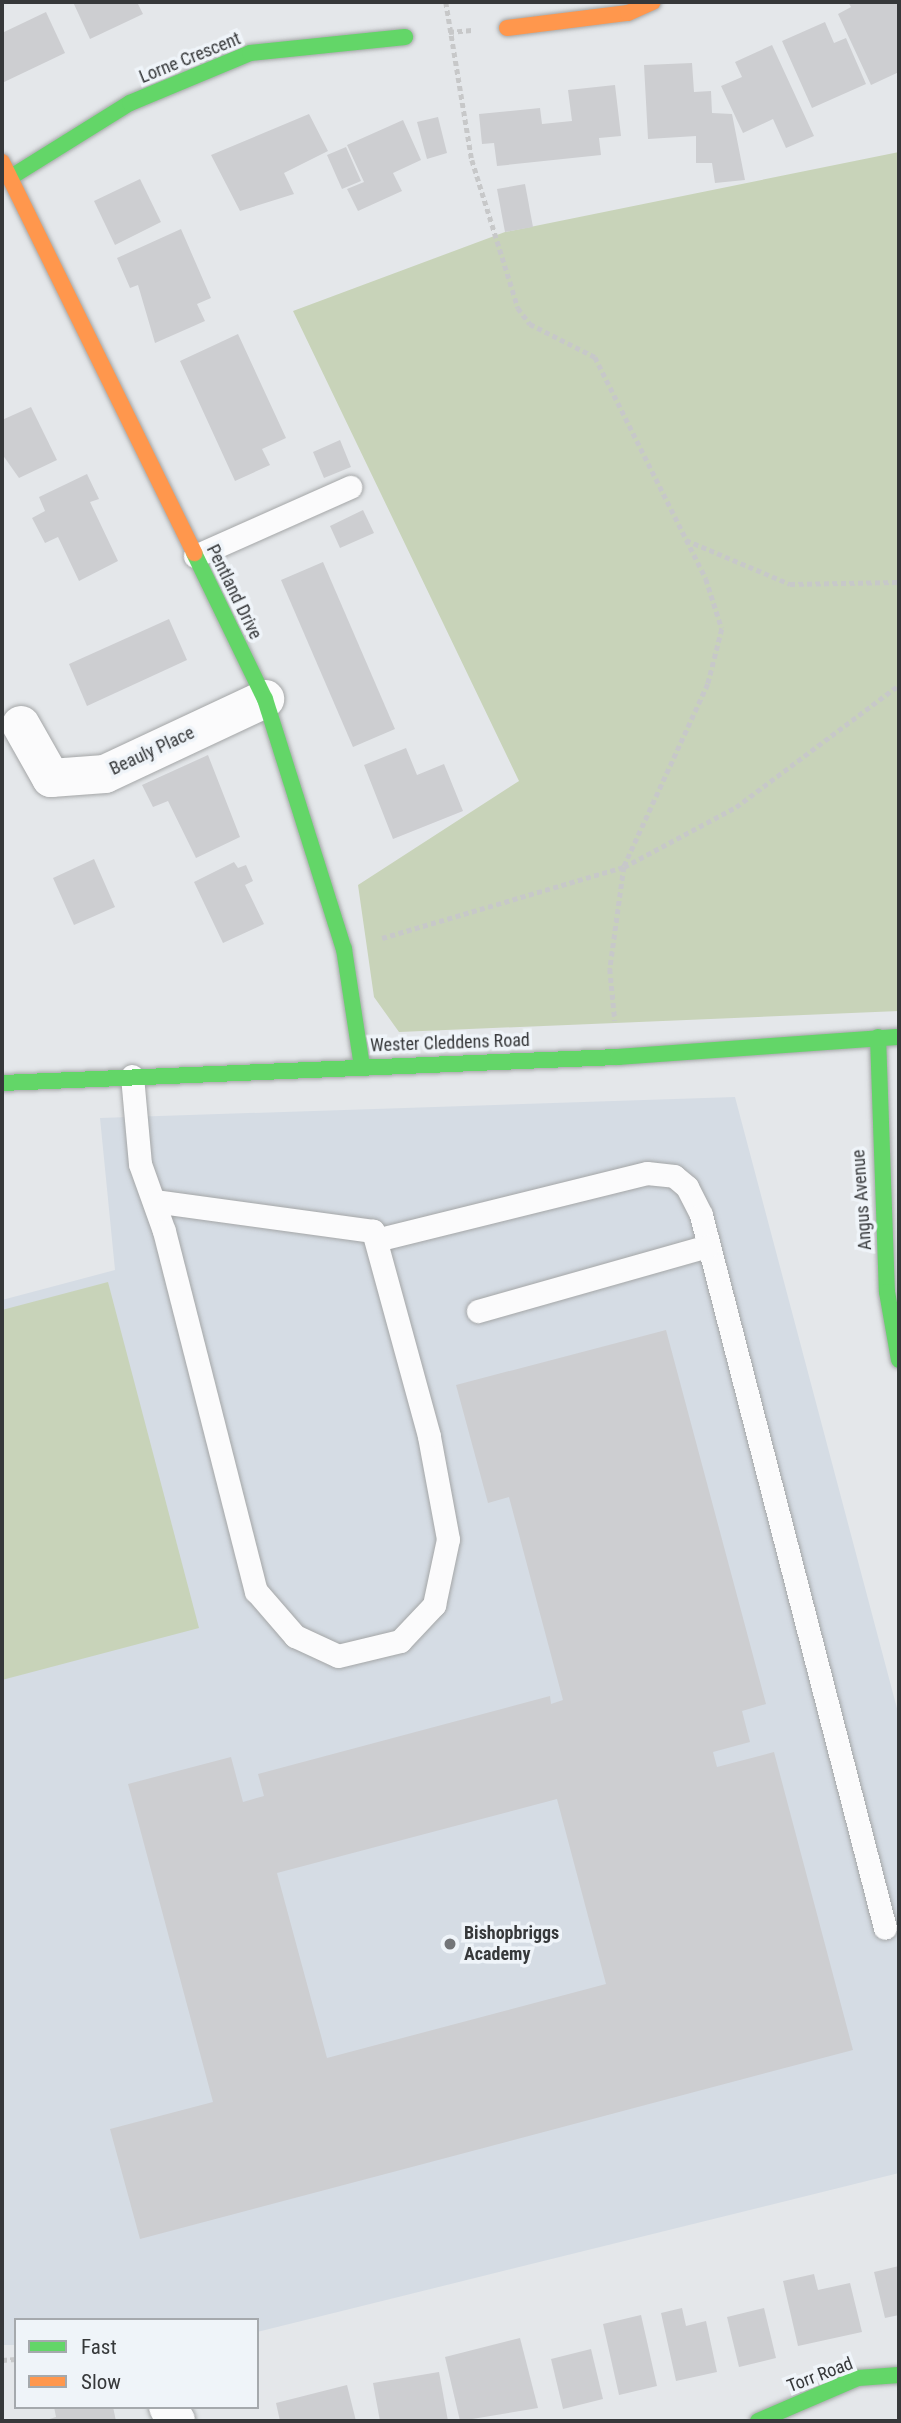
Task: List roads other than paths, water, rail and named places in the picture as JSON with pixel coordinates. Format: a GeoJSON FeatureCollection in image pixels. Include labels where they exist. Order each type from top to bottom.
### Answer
{"type":"FeatureCollection","features":[{"type":"Feature","properties":{"kind":"street"},"geometry":{"type":"LineString","coordinates":[[508,28],[628,13],[653,2]]}},
{"type":"Feature","properties":{"kind":"street","name":"Lorne Crescent"},"geometry":{"type":"LineString","coordinates":[[11,177],[130,103],[250,52],[405,37]]}},
{"type":"Feature","properties":{"kind":"street","name":"Pentland Drive"},"geometry":{"type":"LineString","coordinates":[[2,162],[265,699],[344,949],[362,1066]]}},
{"type":"Feature","properties":{"kind":"street","name":"Beauly Place"},"geometry":{"type":"LineString","coordinates":[[21,725],[51,778],[105,774],[265,699]]}},
{"type":"Feature","properties":{"kind":"street","name":"Angus Avenue"},"geometry":{"type":"LineString","coordinates":[[878,1037],[887,1292],[899,1360]]}},
{"type":"Feature","properties":{"kind":"street","name":"Wester Cleddens Road"},"geometry":{"type":"LineString","coordinates":[[2,1083],[618,1057],[899,1037]]}},
{"type":"Feature","properties":{"kind":"street","name":"Torr Road"},"geometry":{"type":"LineString","coordinates":[[758,2421],[858,2378],[899,2375]]}},
{"type":"Feature","properties":{"kind":"lane"},"geometry":{"type":"LineString","coordinates":[[195,556],[349,487]]}},
{"type":"Feature","properties":{"kind":"lane"},"geometry":{"type":"LineString","coordinates":[[132,1076],[140,1164],[154,1201],[256,1591],[295,1636],[338,1656],[400,1641],[434,1605],[448,1539],[429,1436],[373,1231],[154,1201]]}},
{"type":"Feature","properties":{"kind":"lane"},"geometry":{"type":"LineString","coordinates":[[376,1240],[661,1172],[687,1187],[708,1246],[885,1928]]}},
{"type":"Feature","properties":{"kind":"lane"},"geometry":{"type":"LineString","coordinates":[[478,1311],[708,1246]]}},
{"type":"Feature","properties":{"kind":"place","name":"Bishopbriggs Academy"},"geometry":{"type":"Point","coordinates":[450,1944]}}]}
